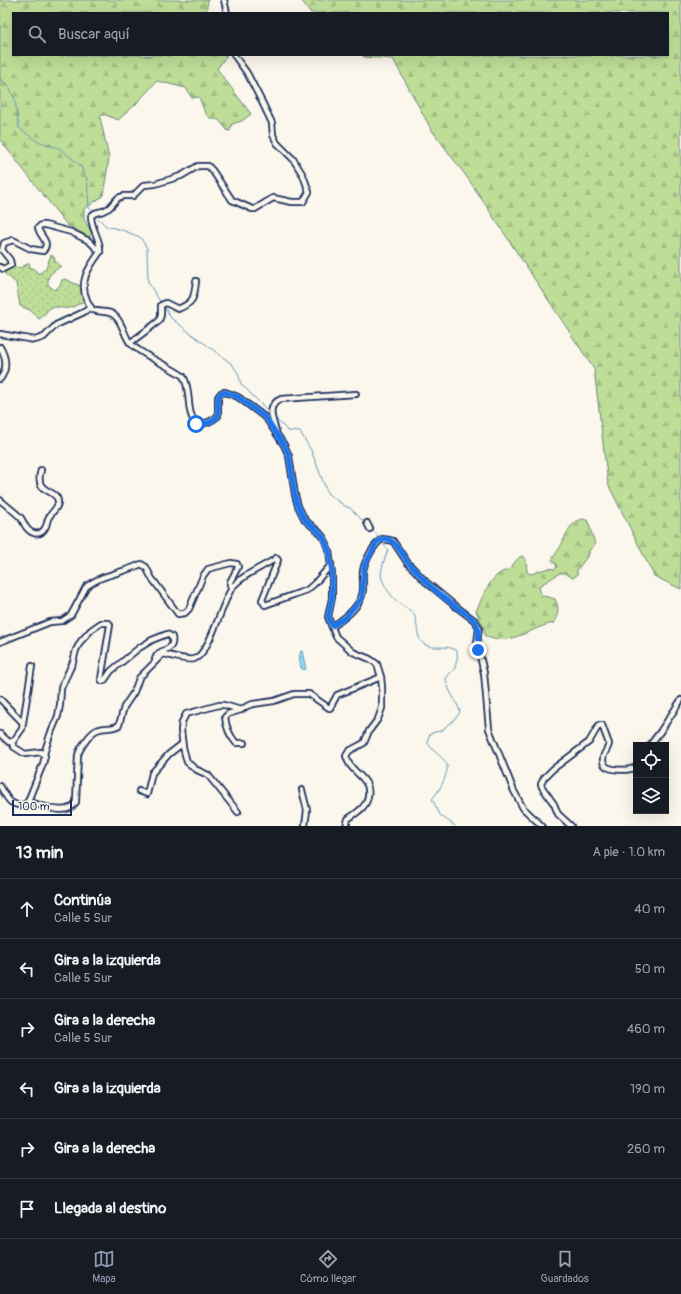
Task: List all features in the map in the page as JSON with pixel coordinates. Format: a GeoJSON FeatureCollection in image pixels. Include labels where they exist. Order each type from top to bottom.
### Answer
{"type":"FeatureCollection","features":[{"type":"Feature","properties":{"kind":"street"},"geometry":{"type":"LineString","coordinates":[[224,0],[227,12]]}},
{"type":"Feature","properties":{"kind":"street"},"geometry":{"type":"LineString","coordinates":[[235,56],[247,73],[262,102],[272,123],[273,136],[277,143],[293,159],[303,175],[309,192],[303,202],[292,202],[273,198],[255,209],[245,206],[232,200],[212,170],[208,166],[204,165],[198,166],[181,176],[144,186],[133,196],[123,196],[118,198],[109,208],[94,213],[91,216],[91,223],[101,246],[100,252],[84,278],[85,297],[93,310],[116,316],[130,343],[183,376],[187,382],[190,408],[193,420],[196,424],[213,421],[218,416],[218,397],[221,393],[225,392],[238,397],[266,418],[289,456],[298,506],[305,520],[324,538],[329,551],[332,598],[328,617],[336,637],[354,652],[376,663],[381,677],[382,708],[378,719],[369,731],[364,743],[349,751],[346,756],[349,764],[368,785],[370,790],[368,801],[362,809],[348,819],[346,826]]}},
{"type":"Feature","properties":{"kind":"street"},"geometry":{"type":"LineString","coordinates":[[0,267],[3,269],[11,265],[10,260],[2,250],[4,243],[13,240],[31,249],[43,251],[46,248],[46,243],[38,228],[41,225],[71,232],[89,241],[100,252]]}},
{"type":"Feature","properties":{"kind":"street"},"geometry":{"type":"LineString","coordinates":[[130,343],[159,321],[162,304],[166,302],[178,309],[192,300],[195,296],[196,280]]}},
{"type":"Feature","properties":{"kind":"street"},"geometry":{"type":"LineString","coordinates":[[0,334],[35,340],[44,337],[56,324],[84,312],[90,307]]}},
{"type":"Feature","properties":{"kind":"street"},"geometry":{"type":"LineString","coordinates":[[0,347],[4,354],[6,364],[3,375],[0,379]]}},
{"type":"Feature","properties":{"kind":"street"},"geometry":{"type":"LineString","coordinates":[[277,434],[271,411],[274,403],[281,399],[356,394]]}},
{"type":"Feature","properties":{"kind":"street"},"geometry":{"type":"LineString","coordinates":[[0,500],[20,518],[26,528],[32,533],[38,534],[42,532],[46,527],[48,518],[57,508],[58,499],[40,485],[41,470]]}},
{"type":"Feature","properties":{"kind":"street"},"geometry":{"type":"LineString","coordinates":[[367,523],[370,529]]}},
{"type":"Feature","properties":{"kind":"street"},"geometry":{"type":"LineString","coordinates":[[332,626],[345,618],[362,598],[364,566],[375,545],[381,540],[386,539],[393,541],[408,562],[426,582],[477,624],[479,628],[477,642],[484,673],[488,724],[491,734],[514,791],[523,808],[542,826]]}},
{"type":"Feature","properties":{"kind":"street"},"geometry":{"type":"LineString","coordinates":[[28,802],[67,810],[74,805],[77,797],[78,755],[93,733],[97,730],[112,729],[119,725],[124,707],[134,692],[139,678],[156,660],[164,654],[192,660],[200,656],[214,630],[233,586],[240,579],[276,558],[278,560],[262,600],[265,605],[307,590],[331,565]]}},
{"type":"Feature","properties":{"kind":"street"},"geometry":{"type":"LineString","coordinates":[[0,642],[50,622],[62,620],[71,615],[86,587],[90,584],[101,578],[128,570],[141,564],[146,567],[151,577],[178,614],[189,610],[203,576],[210,568],[231,563],[237,564],[238,567],[230,582],[230,585],[233,586]]}},
{"type":"Feature","properties":{"kind":"street"},"geometry":{"type":"LineString","coordinates":[[0,786],[11,803],[16,806],[24,805],[28,802],[44,761],[44,754],[58,716],[61,688],[73,662],[76,650],[81,641],[91,630],[101,623],[108,622],[110,625],[101,679],[102,681],[104,681],[111,671],[139,648],[152,640],[167,634],[172,637],[172,645],[170,648],[160,652],[156,656],[156,660]]}},
{"type":"Feature","properties":{"kind":"street"},"geometry":{"type":"LineString","coordinates":[[32,666],[22,729],[12,743],[14,747],[26,754],[41,752],[44,754]]}},
{"type":"Feature","properties":{"kind":"street"},"geometry":{"type":"LineString","coordinates":[[244,743],[234,742],[233,737],[227,728],[225,717],[228,714],[253,704],[274,701],[294,694],[309,694],[330,708],[338,695],[381,677]]}},
{"type":"Feature","properties":{"kind":"street"},"geometry":{"type":"LineString","coordinates":[[0,698],[23,723]]}},
{"type":"Feature","properties":{"kind":"street"},"geometry":{"type":"LineString","coordinates":[[652,742],[681,700]]}},
{"type":"Feature","properties":{"kind":"street"},"geometry":{"type":"LineString","coordinates":[[238,812],[208,775],[195,769],[187,762],[182,744],[182,722],[187,713],[219,705],[241,710]]}},
{"type":"Feature","properties":{"kind":"street"},"geometry":{"type":"LineString","coordinates":[[571,826],[558,814],[554,804],[542,788],[541,784],[544,778],[553,769],[589,742],[599,725],[602,725],[609,744],[603,760],[606,768],[633,768]]}},
{"type":"Feature","properties":{"kind":"street"},"geometry":{"type":"LineString","coordinates":[[0,734],[9,742],[13,741]]}},
{"type":"Feature","properties":{"kind":"street"},"geometry":{"type":"LineString","coordinates":[[139,791],[147,794],[152,772],[169,754],[182,744]]}},
{"type":"Feature","properties":{"kind":"street"},"geometry":{"type":"LineString","coordinates":[[302,790],[307,810],[305,826]]}},
{"type":"Feature","properties":{"kind":"green space"},"geometry":{"type":"Polygon","coordinates":[[[0,0],[208,0],[206,12],[12,12],[12,56],[226,56],[217,69],[251,114],[242,121],[232,124],[230,131],[228,131],[219,120],[210,118],[205,113],[199,97],[192,98],[186,88],[157,81],[135,105],[118,120],[102,115],[100,117],[109,158],[103,196],[84,209],[84,219],[92,233],[89,237],[67,225],[0,140],[0,0]]]}},
{"type":"Feature","properties":{"kind":"green space"},"geometry":{"type":"Polygon","coordinates":[[[301,0],[681,0],[681,589],[654,576],[608,484],[594,369],[469,180],[431,129],[393,59],[363,56],[669,56],[669,12],[310,12],[301,0]]]}},
{"type":"Feature","properties":{"kind":"green space"},"geometry":{"type":"Polygon","coordinates":[[[51,255],[61,266],[48,278],[48,285],[55,290],[60,285],[62,280],[66,279],[81,286],[84,301],[69,308],[50,308],[39,319],[30,310],[20,306],[16,283],[4,273],[14,266],[20,268],[29,263],[29,267],[35,269],[37,273],[40,273],[46,268],[51,255]]]}},
{"type":"Feature","properties":{"kind":"green space"},"geometry":{"type":"Polygon","coordinates":[[[584,519],[588,521],[595,544],[577,570],[577,575],[573,578],[565,573],[560,573],[539,586],[541,595],[555,599],[557,602],[558,611],[554,623],[545,625],[520,636],[503,640],[485,636],[484,628],[476,611],[486,590],[496,576],[509,569],[522,556],[526,559],[527,572],[530,574],[545,569],[555,569],[557,566],[552,560],[568,531],[574,523],[584,519]]]}},
{"type":"Feature","properties":{"kind":"water"},"geometry":{"type":"Polygon","coordinates":[[[301,651],[306,669],[304,670],[301,668],[300,662],[301,651]]]}},
{"type":"Feature","properties":{"kind":"waterway"},"geometry":{"type":"LineString","coordinates":[[0,79],[9,86],[15,100],[19,128],[37,141],[59,148],[80,165],[87,179],[89,208],[93,212]]}},
{"type":"Feature","properties":{"kind":"waterway"},"geometry":{"type":"LineString","coordinates":[[95,215],[106,226],[140,237],[147,248],[148,282],[161,303]]}},
{"type":"Feature","properties":{"kind":"waterway"},"geometry":{"type":"LineString","coordinates":[[163,305],[171,318],[232,364],[238,373],[241,384],[269,412]]}},
{"type":"Feature","properties":{"kind":"waterway"},"geometry":{"type":"LineString","coordinates":[[274,417],[288,431],[300,432],[311,450],[328,494],[350,508],[364,522]]}},
{"type":"Feature","properties":{"kind":"waterway"},"geometry":{"type":"LineString","coordinates":[[371,528],[380,538]]}},
{"type":"Feature","properties":{"kind":"waterway"},"geometry":{"type":"LineString","coordinates":[[381,541],[388,550],[381,571],[383,582],[394,598],[413,613],[421,641],[428,646],[449,648],[457,651],[455,668],[446,678],[448,687],[460,712],[443,730],[430,734],[428,739],[429,745],[444,760],[447,767],[443,782],[432,799],[440,815],[455,826]]}},
{"type":"Feature","properties":{"kind":"route"},"geometry":{"type":"LineString","coordinates":[[196,424],[213,421],[218,416],[218,397],[221,393],[225,392],[238,397],[266,418],[277,434],[289,456],[295,496],[302,515],[310,526],[319,532],[327,544],[332,574],[332,598],[328,617],[332,626],[345,618],[362,598],[364,566],[377,542],[382,539],[386,539],[393,541],[408,562],[432,588],[474,620],[479,628],[477,642],[478,650]]}}]}
